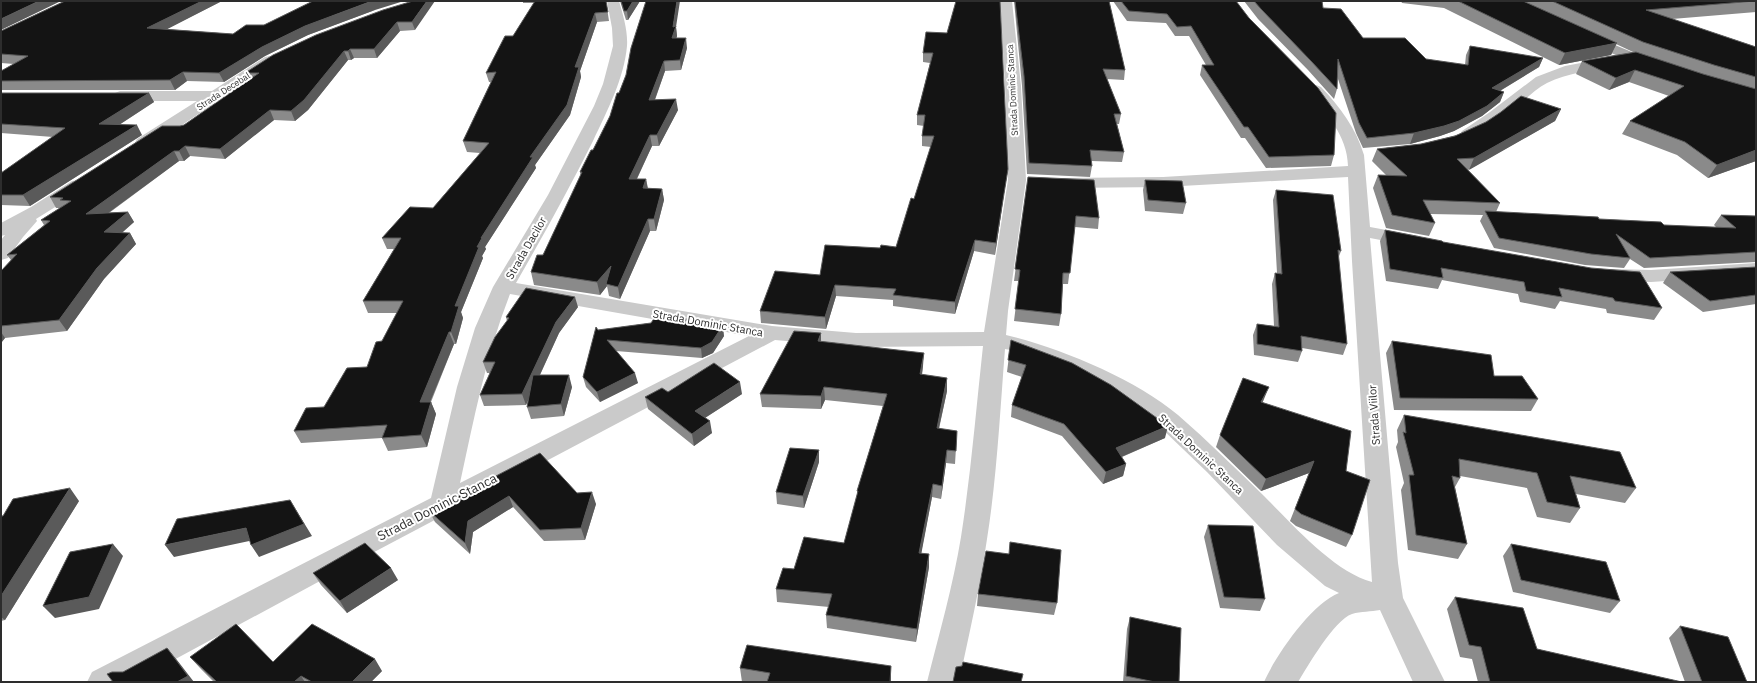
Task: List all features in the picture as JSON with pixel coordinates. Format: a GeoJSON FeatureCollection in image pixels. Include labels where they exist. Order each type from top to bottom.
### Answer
{"type":"FeatureCollection","features":[{"type":"Feature","properties":{"kind":"main road"},"geometry":{"type":"LineString","coordinates":[[1573,31],[1631,58],[1664,70]]}},
{"type":"Feature","properties":{"kind":"street","name":"Strada Dacilor"},"geometry":{"type":"LineString","coordinates":[[443,503],[478,351],[486,328],[503,287],[557,195],[602,106],[611,84],[620,46],[619,28],[613,1]]}},
{"type":"Feature","properties":{"kind":"street","name":"Strada Dominic Stanca"},"geometry":{"type":"LineString","coordinates":[[943,682],[963,596],[974,538],[982,478],[997,311],[1008,248],[1034,181],[1013,86],[1006,1]]}},
{"type":"Feature","properties":{"kind":"street","name":"Strada Decebal"},"geometry":{"type":"LineString","coordinates":[[130,151],[284,53]]}},
{"type":"Feature","properties":{"kind":"street"},"geometry":{"type":"LineString","coordinates":[[1453,141],[1483,125],[1541,80],[1570,69],[1631,58]]}},
{"type":"Feature","properties":{"kind":"street","name":"Strada Viilor"},"geometry":{"type":"LineString","coordinates":[[1303,78],[1338,115],[1362,160],[1361,231],[1384,563],[1389,598],[1429,682]]}},
{"type":"Feature","properties":{"kind":"street"},"geometry":{"type":"LineString","coordinates":[[104,96],[216,96]]}},
{"type":"Feature","properties":{"kind":"street"},"geometry":{"type":"LineString","coordinates":[[1034,181],[1076,184],[1163,182],[1362,160]]}},
{"type":"Feature","properties":{"kind":"street"},"geometry":{"type":"LineString","coordinates":[[1,230],[38,211],[90,177]]}},
{"type":"Feature","properties":{"kind":"street"},"geometry":{"type":"LineString","coordinates":[[1,254],[16,233],[38,211]]}},
{"type":"Feature","properties":{"kind":"street"},"geometry":{"type":"LineString","coordinates":[[1361,231],[1430,244]]}},
{"type":"Feature","properties":{"kind":"street"},"geometry":{"type":"LineString","coordinates":[[1592,272],[1619,276],[1651,276],[1756,269]]}},
{"type":"Feature","properties":{"kind":"street","name":"Strada Dominic Stanca"},"geometry":{"type":"LineString","coordinates":[[503,287],[772,333],[856,340],[995,339],[1023,346],[1085,370],[1125,390],[1168,420],[1216,465],[1287,537],[1335,578],[1362,591],[1389,598]]}},
{"type":"Feature","properties":{"kind":"street","name":"Strada Dominic Stanca"},"geometry":{"type":"LineString","coordinates":[[103,682],[443,503],[772,333]]}},
{"type":"Feature","properties":{"kind":"street"},"geometry":{"type":"LineString","coordinates":[[1280,682],[1325,618],[1340,606],[1359,600],[1389,598]]}},
{"type":"Feature","properties":{"kind":"building"},"geometry":{"type":"Polygon","coordinates":[[[1,1],[39,1],[1,19],[1,1]]]}},
{"type":"Feature","properties":{"kind":"building"},"geometry":{"type":"Polygon","coordinates":[[[65,1],[202,1],[147,28],[233,34],[246,25],[264,25],[313,1],[372,1],[305,26],[262,47],[219,73],[183,72],[170,80],[1,81],[1,71],[28,56],[1,54],[1,31],[65,1]]]}},
{"type":"Feature","properties":{"kind":"building"},"geometry":{"type":"Polygon","coordinates":[[[413,1],[427,1],[412,22],[397,22],[374,49],[350,49],[348,51],[344,51],[304,100],[291,111],[270,110],[220,149],[185,146],[179,151],[174,151],[86,214],[128,212],[104,232],[130,233],[97,268],[59,320],[1,326],[1,271],[17,254],[7,255],[50,221],[41,220],[71,201],[60,200],[63,198],[50,197],[162,126],[184,125],[259,73],[245,73],[273,55],[316,35],[383,10],[413,1]]]}},
{"type":"Feature","properties":{"kind":"building"},"geometry":{"type":"Polygon","coordinates":[[[535,1],[606,1],[608,12],[595,13],[575,67],[579,67],[567,105],[530,157],[533,157],[481,238],[477,247],[479,247],[455,306],[459,306],[451,332],[449,332],[420,402],[431,402],[421,435],[382,438],[387,425],[294,431],[306,408],[324,407],[347,368],[367,367],[376,342],[382,341],[403,301],[363,301],[401,238],[382,238],[410,207],[433,208],[489,143],[463,141],[496,72],[486,73],[505,36],[513,36],[535,1]]]}},
{"type":"Feature","properties":{"kind":"building"},"geometry":{"type":"Polygon","coordinates":[[[621,1],[633,1],[627,11],[624,11],[621,1]]]}},
{"type":"Feature","properties":{"kind":"building"},"geometry":{"type":"Polygon","coordinates":[[[646,1],[677,1],[673,27],[676,26],[672,38],[686,38],[680,60],[664,61],[649,100],[676,99],[657,135],[650,135],[629,179],[646,179],[643,188],[662,189],[654,219],[648,219],[618,287],[606,284],[611,266],[597,282],[531,272],[537,255],[543,255],[582,172],[580,172],[610,116],[617,93],[619,93],[626,75],[631,48],[646,1]]]}},
{"type":"Feature","properties":{"kind":"building"},"geometry":{"type":"Polygon","coordinates":[[[956,1],[1000,1],[1008,169],[996,243],[975,240],[955,302],[893,295],[896,289],[835,285],[825,317],[760,311],[775,271],[820,275],[825,245],[880,248],[881,245],[896,247],[911,198],[914,199],[934,136],[922,136],[925,115],[917,115],[933,53],[923,53],[926,32],[947,33],[956,1]]]}},
{"type":"Feature","properties":{"kind":"building"},"geometry":{"type":"Polygon","coordinates":[[[1015,1],[1109,1],[1125,70],[1103,69],[1121,114],[1114,114],[1124,152],[1090,150],[1092,166],[1029,163],[1024,76],[1015,1]]]}},
{"type":"Feature","properties":{"kind":"building"},"geometry":{"type":"Polygon","coordinates":[[[1121,1],[1236,1],[1249,18],[1318,88],[1336,113],[1334,155],[1269,157],[1248,127],[1244,127],[1202,65],[1214,65],[1191,26],[1177,27],[1167,14],[1129,11],[1121,1]]]}},
{"type":"Feature","properties":{"kind":"building"},"geometry":{"type":"Polygon","coordinates":[[[1254,1],[1322,1],[1323,8],[1341,9],[1363,38],[1405,38],[1426,59],[1468,65],[1470,46],[1543,58],[1492,88],[1504,92],[1487,106],[1459,121],[1414,133],[1367,138],[1359,123],[1338,59],[1337,89],[1254,1]]]}},
{"type":"Feature","properties":{"kind":"building"},"geometry":{"type":"Polygon","coordinates":[[[1458,1],[1523,1],[1617,43],[1565,53],[1458,1]]]}},
{"type":"Feature","properties":{"kind":"building"},"geometry":{"type":"Polygon","coordinates":[[[1552,1],[1755,1],[1646,10],[1756,47],[1756,77],[1643,42],[1552,1]]]}},
{"type":"Feature","properties":{"kind":"building"},"geometry":{"type":"Polygon","coordinates":[[[1636,52],[1703,74],[1756,89],[1756,150],[1717,165],[1685,142],[1630,121],[1684,86],[1635,70],[1616,78],[1582,61],[1636,52]]]}},
{"type":"Feature","properties":{"kind":"building"},"geometry":{"type":"Polygon","coordinates":[[[1,93],[149,93],[99,124],[137,125],[23,195],[1,195],[1,173],[65,128],[1,124],[1,93]]]}},
{"type":"Feature","properties":{"kind":"building"},"geometry":{"type":"Polygon","coordinates":[[[1521,96],[1561,109],[1474,158],[1457,159],[1500,203],[1423,200],[1435,223],[1392,215],[1378,175],[1407,176],[1377,149],[1421,144],[1455,136],[1486,122],[1521,96]]]}},
{"type":"Feature","properties":{"kind":"building"},"geometry":{"type":"Polygon","coordinates":[[[1028,177],[1094,180],[1099,218],[1076,216],[1070,273],[1063,273],[1061,314],[1015,309],[1020,270],[1015,269],[1028,177]]]}},
{"type":"Feature","properties":{"kind":"building"},"geometry":{"type":"Polygon","coordinates":[[[1145,180],[1182,181],[1186,203],[1148,200],[1145,180]]]}},
{"type":"Feature","properties":{"kind":"building"},"geometry":{"type":"Polygon","coordinates":[[[1276,190],[1333,195],[1341,251],[1338,250],[1347,344],[1301,336],[1302,351],[1257,344],[1257,324],[1279,327],[1275,273],[1282,274],[1276,190]]]}},
{"type":"Feature","properties":{"kind":"building"},"geometry":{"type":"Polygon","coordinates":[[[1485,211],[1598,217],[1599,219],[1661,222],[1664,225],[1736,228],[1721,215],[1756,216],[1756,252],[1650,258],[1616,234],[1630,258],[1591,254],[1499,238],[1485,211]]]}},
{"type":"Feature","properties":{"kind":"building"},"geometry":{"type":"Polygon","coordinates":[[[1385,230],[1443,242],[1591,268],[1640,272],[1662,308],[1615,301],[1613,298],[1559,288],[1562,297],[1526,291],[1524,282],[1441,268],[1443,278],[1390,269],[1385,230]]]}},
{"type":"Feature","properties":{"kind":"building"},"geometry":{"type":"Polygon","coordinates":[[[1756,267],[1756,295],[1710,301],[1670,272],[1756,267]]]}},
{"type":"Feature","properties":{"kind":"building"},"geometry":{"type":"Polygon","coordinates":[[[526,288],[575,297],[556,322],[522,394],[480,395],[495,362],[483,362],[495,337],[509,318],[506,317],[526,288]]]}},
{"type":"Feature","properties":{"kind":"building"},"geometry":{"type":"Polygon","coordinates":[[[657,314],[723,325],[712,342],[701,348],[607,340],[635,373],[597,392],[583,377],[596,327],[598,330],[651,323],[657,314]]]}},
{"type":"Feature","properties":{"kind":"building"},"geometry":{"type":"Polygon","coordinates":[[[794,331],[821,333],[818,341],[924,353],[920,374],[947,378],[937,428],[957,431],[956,451],[947,450],[942,486],[933,484],[919,553],[929,554],[917,629],[826,615],[832,594],[776,589],[783,568],[794,569],[804,537],[844,543],[857,491],[887,394],[824,387],[821,396],[760,394],[794,331]]]}},
{"type":"Feature","properties":{"kind":"building"},"geometry":{"type":"Polygon","coordinates":[[[1011,340],[1072,363],[1111,385],[1168,426],[1116,448],[1126,464],[1106,472],[1064,424],[1012,405],[1026,365],[1008,360],[1011,340]]]}},
{"type":"Feature","properties":{"kind":"building"},"geometry":{"type":"Polygon","coordinates":[[[1392,341],[1491,355],[1494,376],[1522,376],[1538,399],[1400,398],[1392,341]]]}},
{"type":"Feature","properties":{"kind":"building"},"geometry":{"type":"Polygon","coordinates":[[[714,363],[740,382],[695,411],[710,421],[692,434],[645,397],[662,388],[668,392],[714,363]]]}},
{"type":"Feature","properties":{"kind":"building"},"geometry":{"type":"Polygon","coordinates":[[[533,375],[569,375],[561,404],[527,407],[533,375]]]}},
{"type":"Feature","properties":{"kind":"building"},"geometry":{"type":"Polygon","coordinates":[[[1243,378],[1269,387],[1261,402],[1351,431],[1346,471],[1370,480],[1352,535],[1301,514],[1295,509],[1314,461],[1266,479],[1220,435],[1243,378]]]}},
{"type":"Feature","properties":{"kind":"building"},"geometry":{"type":"Polygon","coordinates":[[[1404,415],[1620,452],[1636,488],[1570,476],[1580,508],[1547,502],[1537,473],[1459,459],[1460,478],[1452,476],[1467,544],[1416,535],[1409,475],[1414,475],[1403,432],[1406,433],[1404,415]]]}},
{"type":"Feature","properties":{"kind":"building"},"geometry":{"type":"Polygon","coordinates":[[[790,448],[819,450],[803,496],[776,492],[790,448]]]}},
{"type":"Feature","properties":{"kind":"building"},"geometry":{"type":"Polygon","coordinates":[[[540,453],[577,493],[592,492],[581,528],[540,530],[509,496],[468,521],[465,543],[429,511],[540,453]]]}},
{"type":"Feature","properties":{"kind":"building"},"geometry":{"type":"Polygon","coordinates":[[[70,488],[1,596],[1,516],[3,516],[13,499],[70,488]]]}},
{"type":"Feature","properties":{"kind":"building"},"geometry":{"type":"Polygon","coordinates":[[[290,500],[304,524],[251,545],[246,528],[165,545],[177,519],[290,500]]]}},
{"type":"Feature","properties":{"kind":"building"},"geometry":{"type":"Polygon","coordinates":[[[1208,525],[1253,526],[1265,599],[1224,597],[1208,525]]]}},
{"type":"Feature","properties":{"kind":"building"},"geometry":{"type":"Polygon","coordinates":[[[1010,542],[1061,550],[1057,603],[978,594],[986,551],[1009,554],[1010,542]]]}},
{"type":"Feature","properties":{"kind":"building"},"geometry":{"type":"Polygon","coordinates":[[[365,543],[391,568],[340,601],[313,573],[365,543]]]}},
{"type":"Feature","properties":{"kind":"building"},"geometry":{"type":"Polygon","coordinates":[[[113,544],[89,597],[43,606],[70,552],[113,544]]]}},
{"type":"Feature","properties":{"kind":"building"},"geometry":{"type":"Polygon","coordinates":[[[1511,544],[1606,562],[1620,601],[1521,580],[1511,544]]]}},
{"type":"Feature","properties":{"kind":"building"},"geometry":{"type":"Polygon","coordinates":[[[1455,597],[1523,608],[1537,649],[1682,682],[1490,682],[1481,647],[1469,645],[1455,597]]]}},
{"type":"Feature","properties":{"kind":"building"},"geometry":{"type":"Polygon","coordinates":[[[1130,617],[1181,628],[1179,682],[1155,682],[1126,676],[1130,617]]]}},
{"type":"Feature","properties":{"kind":"building"},"geometry":{"type":"Polygon","coordinates":[[[236,624],[273,662],[312,624],[375,659],[352,682],[312,682],[301,676],[294,682],[217,682],[190,657],[236,624]]]}},
{"type":"Feature","properties":{"kind":"building"},"geometry":{"type":"Polygon","coordinates":[[[1680,626],[1728,637],[1747,682],[1702,682],[1680,626]]]}},
{"type":"Feature","properties":{"kind":"building"},"geometry":{"type":"Polygon","coordinates":[[[747,645],[891,666],[890,682],[767,682],[770,673],[740,668],[747,645]]]}},
{"type":"Feature","properties":{"kind":"building"},"geometry":{"type":"Polygon","coordinates":[[[167,648],[188,676],[177,682],[113,682],[107,674],[112,672],[123,672],[167,648]]]}},
{"type":"Feature","properties":{"kind":"building"},"geometry":{"type":"Polygon","coordinates":[[[963,662],[1023,674],[1021,682],[953,682],[956,667],[962,666],[963,662]]]}}]}
